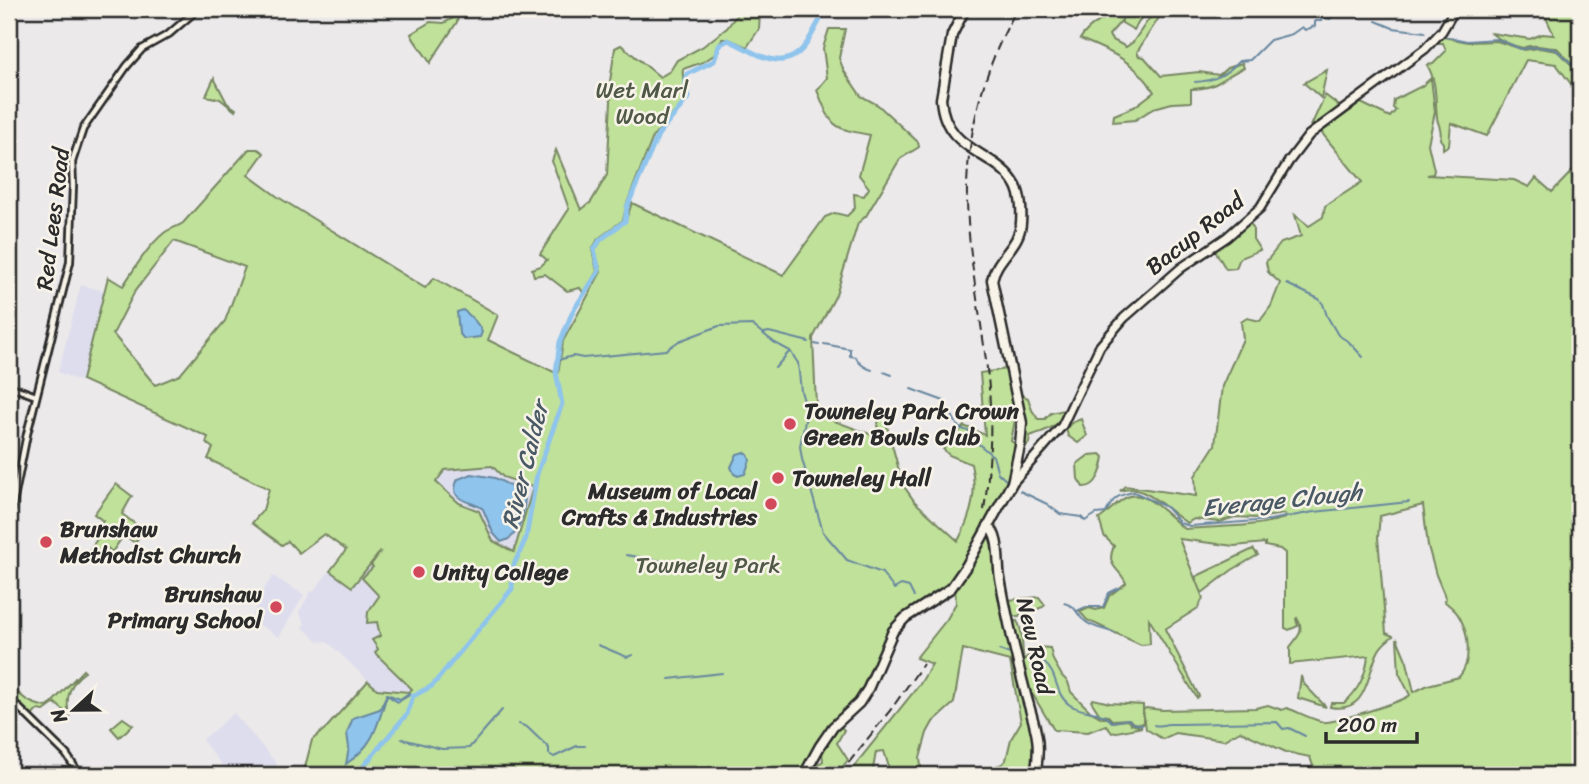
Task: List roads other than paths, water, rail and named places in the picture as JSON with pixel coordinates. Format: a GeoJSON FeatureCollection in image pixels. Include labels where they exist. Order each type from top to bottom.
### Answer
{"type":"FeatureCollection","features":[{"type":"Feature","properties":{"kind":"highway"},"geometry":{"type":"LineString","coordinates":[[804,775],[833,727],[859,703],[868,689],[893,631],[905,618],[951,588],[1012,483],[1020,446],[1021,423],[992,280],[998,262],[1020,233],[1020,201],[1016,186],[1006,175],[956,137],[942,108],[941,99],[952,35],[965,9]]}},
{"type":"Feature","properties":{"kind":"highway","name":"New Road"},"geometry":{"type":"LineString","coordinates":[[1000,505],[996,535],[1000,580],[1025,692],[1038,735],[1039,755],[1035,775]]}},
{"type":"Feature","properties":{"kind":"highway"},"geometry":{"type":"LineString","coordinates":[[988,526],[996,535]]}},
{"type":"Feature","properties":{"kind":"main road","name":"Bacup Road"},"geometry":{"type":"LineString","coordinates":[[1012,483],[1062,426],[1095,354],[1124,318],[1181,268],[1249,219],[1269,196],[1289,161],[1309,135],[1425,49],[1442,31],[1455,9]]}},
{"type":"Feature","properties":{"kind":"street","name":"Red Lees Road"},"geometry":{"type":"LineString","coordinates":[[9,524],[36,396],[70,262],[72,162],[83,129],[142,49],[169,34],[198,9]]}},
{"type":"Feature","properties":{"kind":"street"},"geometry":{"type":"LineString","coordinates":[[9,386],[36,396]]}},
{"type":"Feature","properties":{"kind":"street"},"geometry":{"type":"LineString","coordinates":[[9,698],[66,754],[80,775]]}},
{"type":"Feature","properties":{"kind":"water"},"geometry":{"type":"Polygon","coordinates":[[[463,310],[478,325],[482,332],[480,337],[464,339],[459,333],[457,312],[463,310]]]}},
{"type":"Feature","properties":{"kind":"water"},"geometry":{"type":"Polygon","coordinates":[[[744,452],[750,460],[745,474],[738,476],[731,467],[737,454],[744,452]]]}},
{"type":"Feature","properties":{"kind":"water"},"geometry":{"type":"Polygon","coordinates":[[[472,474],[495,478],[525,493],[520,523],[507,540],[501,542],[493,533],[483,509],[462,499],[455,492],[458,479],[472,474]]]}},
{"type":"Feature","properties":{"kind":"water"},"geometry":{"type":"Polygon","coordinates":[[[387,694],[400,699],[411,694],[398,702],[387,695],[369,742],[346,764],[349,748],[347,733],[353,718],[380,709],[387,694]]]}},
{"type":"Feature","properties":{"kind":"waterway","name":"River Calder"},"geometry":{"type":"LineString","coordinates":[[350,775],[362,768],[407,714],[413,696],[432,686],[512,589],[513,567],[526,538],[537,474],[562,404],[556,372],[560,342],[573,311],[599,271],[594,250],[600,240],[625,221],[627,207],[658,135],[688,98],[685,80],[687,74],[714,61],[719,45],[728,40],[769,59],[789,59],[807,43],[827,9]]}},
{"type":"Feature","properties":{"kind":"waterway"},"geometry":{"type":"LineString","coordinates":[[1195,82],[1219,76],[1239,61],[1250,60],[1270,40],[1292,34],[1302,27],[1305,30],[1315,26],[1315,21],[1321,21],[1322,17],[1330,19],[1339,9],[1345,9]]}},
{"type":"Feature","properties":{"kind":"waterway"},"geometry":{"type":"LineString","coordinates":[[1355,9],[1360,10]]}},
{"type":"Feature","properties":{"kind":"waterway"},"geometry":{"type":"LineString","coordinates":[[1376,21],[1393,28],[1425,32]]}},
{"type":"Feature","properties":{"kind":"waterway"},"geometry":{"type":"LineString","coordinates":[[1443,36],[1467,41],[1497,39],[1521,49],[1555,49],[1577,68],[1580,77]]}},
{"type":"Feature","properties":{"kind":"waterway"},"geometry":{"type":"LineString","coordinates":[[1287,284],[1319,299],[1338,335],[1363,357]]}},
{"type":"Feature","properties":{"kind":"waterway","name":"Everage Clough"},"geometry":{"type":"LineString","coordinates":[[558,360],[573,356],[583,358],[666,350],[679,341],[719,326],[752,325],[790,351],[775,368]]}},
{"type":"Feature","properties":{"kind":"waterway"},"geometry":{"type":"LineString","coordinates":[[764,333],[809,342]]}},
{"type":"Feature","properties":{"kind":"waterway"},"geometry":{"type":"LineString","coordinates":[[815,344],[819,345]]}},
{"type":"Feature","properties":{"kind":"waterway"},"geometry":{"type":"LineString","coordinates":[[824,344],[850,349],[850,356],[856,357],[862,365],[872,370]]}},
{"type":"Feature","properties":{"kind":"waterway"},"geometry":{"type":"LineString","coordinates":[[790,351],[798,363],[801,391],[807,411],[800,446],[802,459],[823,532],[847,560],[882,573],[894,589],[901,585],[909,587],[914,597]]}},
{"type":"Feature","properties":{"kind":"waterway","name":"Everage Clough"},"geometry":{"type":"LineString","coordinates":[[884,372],[892,375]]}},
{"type":"Feature","properties":{"kind":"waterway"},"geometry":{"type":"LineString","coordinates":[[911,389],[944,401],[959,428],[968,431],[975,441],[993,456],[998,473],[1007,481]]}},
{"type":"Feature","properties":{"kind":"waterway","name":"Everage Clough"},"geometry":{"type":"LineString","coordinates":[[1020,491],[1047,504],[1060,514],[1081,517],[1085,521],[1096,514],[1106,513],[1113,501],[1134,492],[1166,507],[1180,523],[1190,526],[1270,520],[1314,512],[1409,502]]}},
{"type":"Feature","properties":{"kind":"waterway"},"geometry":{"type":"LineString","coordinates":[[626,555],[683,567],[719,570]]}},
{"type":"Feature","properties":{"kind":"waterway"},"geometry":{"type":"LineString","coordinates":[[1077,611],[1086,607],[1103,607],[1109,593],[1119,588]]}},
{"type":"Feature","properties":{"kind":"waterway"},"geometry":{"type":"LineString","coordinates":[[1064,603],[1089,624],[1114,633]]}},
{"type":"Feature","properties":{"kind":"waterway"},"geometry":{"type":"LineString","coordinates":[[598,645],[627,657],[633,655]]}},
{"type":"Feature","properties":{"kind":"waterway"},"geometry":{"type":"LineString","coordinates":[[999,650],[1010,654]]}},
{"type":"Feature","properties":{"kind":"waterway"},"geometry":{"type":"LineString","coordinates":[[1031,664],[1043,662],[1048,667],[1061,696],[1070,705],[1103,715],[1112,722],[1128,719],[1132,723],[1142,725]]}},
{"type":"Feature","properties":{"kind":"waterway"},"geometry":{"type":"LineString","coordinates":[[669,679],[722,673]]}},
{"type":"Feature","properties":{"kind":"waterway"},"geometry":{"type":"LineString","coordinates":[[402,739],[442,749],[469,748],[502,710]]}},
{"type":"Feature","properties":{"kind":"waterway"},"geometry":{"type":"LineString","coordinates":[[1154,725],[1277,722],[1283,729],[1289,728],[1305,736]]}},
{"type":"Feature","properties":{"kind":"waterway"},"geometry":{"type":"LineString","coordinates":[[519,724],[527,727],[549,748],[549,754],[554,757],[577,746],[585,746]]}},
{"type":"Feature","properties":{"kind":"railway"},"geometry":{"type":"LineString","coordinates":[[984,510],[990,449],[990,403],[969,237],[968,163],[981,95],[996,51],[1017,9]]}},
{"type":"Feature","properties":{"kind":"railway"},"geometry":{"type":"LineString","coordinates":[[839,775],[923,664]]}},
{"type":"Feature","properties":{"kind":"place","name":"Towneley Park Crown Green Bowls Club"},"geometry":{"type":"Point","coordinates":[790,424]}},
{"type":"Feature","properties":{"kind":"place","name":"Towneley Hall"},"geometry":{"type":"Point","coordinates":[778,478]}},
{"type":"Feature","properties":{"kind":"place","name":"Museum of Local Crafts & Industries"},"geometry":{"type":"Point","coordinates":[771,504]}},
{"type":"Feature","properties":{"kind":"place","name":"Brunshaw Methodist Church"},"geometry":{"type":"Point","coordinates":[46,542]}},
{"type":"Feature","properties":{"kind":"place","name":"Unity College"},"geometry":{"type":"Point","coordinates":[419,572]}},
{"type":"Feature","properties":{"kind":"place","name":"Brunshaw Primary School"},"geometry":{"type":"Point","coordinates":[276,607]}},
{"type":"Feature","properties":{"kind":"park label","name":"Wet Marl Wood"},"geometry":{"type":"Point","coordinates":[642,103]}},
{"type":"Feature","properties":{"kind":"park label","name":"Towneley Park"},"geometry":{"type":"Point","coordinates":[708,565]}}]}
